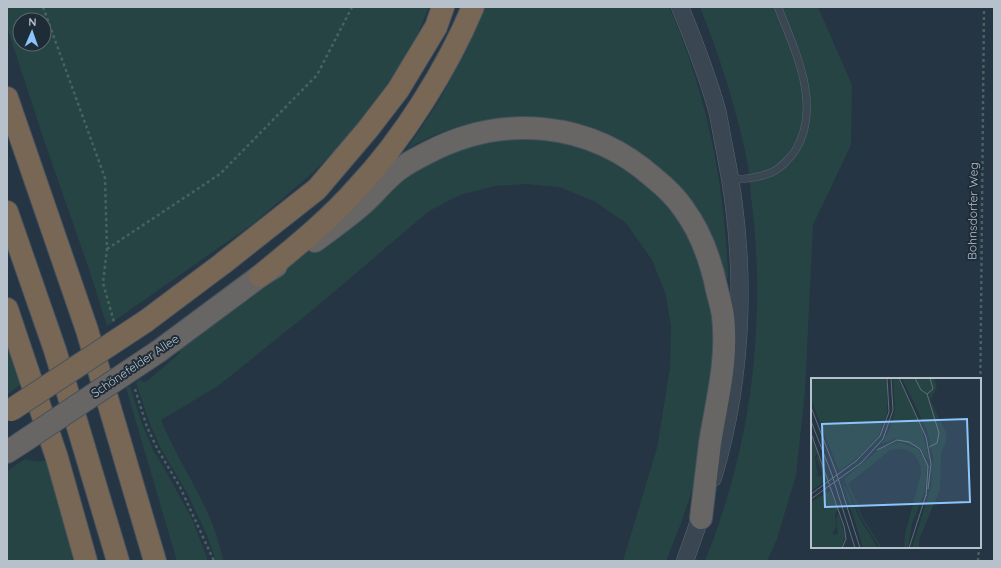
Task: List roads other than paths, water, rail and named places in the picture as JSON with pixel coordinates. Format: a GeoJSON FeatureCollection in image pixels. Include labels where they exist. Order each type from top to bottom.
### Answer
{"type":"FeatureCollection","features":[{"type":"Feature","properties":{"kind":"highway"},"geometry":{"type":"LineString","coordinates":[[9,412],[146,321],[317,189],[368,129],[398,90],[436,27],[443,7]]}},
{"type":"Feature","properties":{"kind":"highway"},"geometry":{"type":"LineString","coordinates":[[260,276],[311,234],[352,193],[389,150],[414,115],[444,66],[458,42],[473,7]]}},
{"type":"Feature","properties":{"kind":"highway"},"geometry":{"type":"LineString","coordinates":[[7,98],[87,330],[155,561]]}},
{"type":"Feature","properties":{"kind":"highway","name":"Schönefelder Allee"},"geometry":{"type":"LineString","coordinates":[[14,447],[159,351],[260,276],[309,246],[364,203],[397,170],[456,140],[493,130],[511,128],[565,131],[595,140],[630,158],[670,193],[683,208],[697,230],[705,248],[714,274],[723,315],[724,344],[722,376],[710,442],[701,518]]}},
{"type":"Feature","properties":{"kind":"highway"},"geometry":{"type":"LineString","coordinates":[[7,212],[55,350],[118,561]]}},
{"type":"Feature","properties":{"kind":"highway"},"geometry":{"type":"LineString","coordinates":[[7,309],[57,458],[86,561]]}},
{"type":"Feature","properties":{"kind":"street"},"geometry":{"type":"LineString","coordinates":[[680,7],[700,58],[717,110],[731,180],[738,233],[740,271],[739,327],[736,365],[729,412],[720,453],[701,518],[685,561]]}},
{"type":"Feature","properties":{"kind":"lane"},"geometry":{"type":"LineString","coordinates":[[731,180],[746,179],[772,173],[790,158],[799,144],[805,128],[807,116],[805,90],[800,65],[778,7]]}}]}
